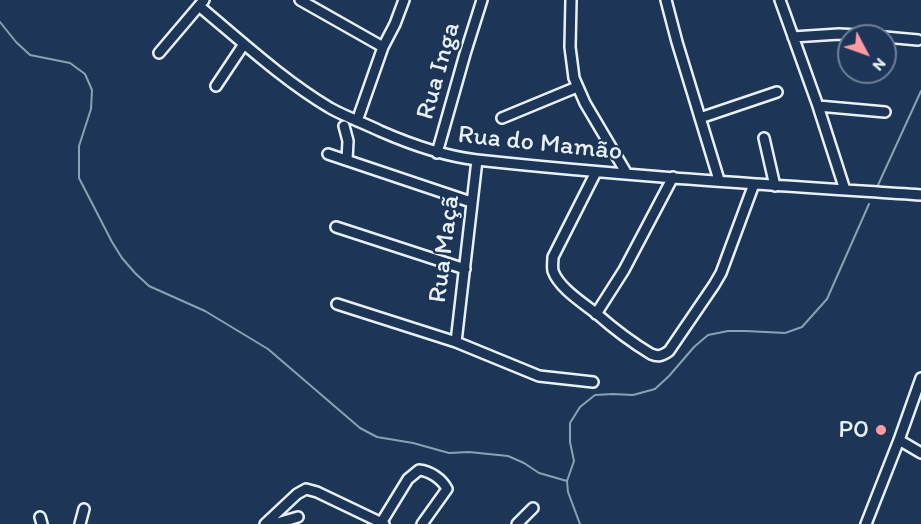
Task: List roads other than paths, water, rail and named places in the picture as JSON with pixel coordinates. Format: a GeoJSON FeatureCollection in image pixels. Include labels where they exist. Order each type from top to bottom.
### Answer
{"type":"FeatureCollection","features":[{"type":"Feature","properties":{"kind":"street"},"geometry":{"type":"LineString","coordinates":[[300,0],[383,47]]}},
{"type":"Feature","properties":{"kind":"street"},"geometry":{"type":"LineString","coordinates":[[357,121],[383,47],[404,0]]}},
{"type":"Feature","properties":{"kind":"street","name":"Rua Inga"},"geometry":{"type":"LineString","coordinates":[[437,153],[482,0]]}},
{"type":"Feature","properties":{"kind":"street"},"geometry":{"type":"LineString","coordinates":[[571,0],[570,47],[572,70],[577,87],[627,174]]}},
{"type":"Feature","properties":{"kind":"street"},"geometry":{"type":"LineString","coordinates":[[666,0],[719,180]]}},
{"type":"Feature","properties":{"kind":"street"},"geometry":{"type":"LineString","coordinates":[[780,0],[818,106],[844,190]]}},
{"type":"Feature","properties":{"kind":"street"},"geometry":{"type":"LineString","coordinates":[[159,53],[202,3]]}},
{"type":"Feature","properties":{"kind":"street","name":"Rua do Mamão"},"geometry":{"type":"LineString","coordinates":[[202,3],[244,44],[311,96],[357,121],[411,144],[455,158],[775,186],[921,195]]}},
{"type":"Feature","properties":{"kind":"street"},"geometry":{"type":"LineString","coordinates":[[793,37],[837,34]]}},
{"type":"Feature","properties":{"kind":"street"},"geometry":{"type":"LineString","coordinates":[[897,38],[918,40]]}},
{"type":"Feature","properties":{"kind":"street"},"geometry":{"type":"LineString","coordinates":[[216,86],[244,44]]}},
{"type":"Feature","properties":{"kind":"street"},"geometry":{"type":"LineString","coordinates":[[502,118],[577,87]]}},
{"type":"Feature","properties":{"kind":"street"},"geometry":{"type":"LineString","coordinates":[[700,118],[777,92]]}},
{"type":"Feature","properties":{"kind":"street"},"geometry":{"type":"LineString","coordinates":[[818,106],[885,112]]}},
{"type":"Feature","properties":{"kind":"street"},"geometry":{"type":"LineString","coordinates":[[344,126],[348,141],[347,160]]}},
{"type":"Feature","properties":{"kind":"street"},"geometry":{"type":"LineString","coordinates":[[764,138],[775,186]]}},
{"type":"Feature","properties":{"kind":"street"},"geometry":{"type":"LineString","coordinates":[[328,154],[471,202]]}},
{"type":"Feature","properties":{"kind":"street","name":"Rua Maçã"},"geometry":{"type":"LineString","coordinates":[[456,342],[477,160]]}},
{"type":"Feature","properties":{"kind":"street"},"geometry":{"type":"LineString","coordinates":[[596,171],[554,257],[552,263],[555,275],[574,297],[616,332],[656,356],[664,355],[669,351],[721,273],[754,184]]}},
{"type":"Feature","properties":{"kind":"street"},"geometry":{"type":"LineString","coordinates":[[596,314],[624,270],[673,177]]}},
{"type":"Feature","properties":{"kind":"street"},"geometry":{"type":"LineString","coordinates":[[336,227],[465,269]]}},
{"type":"Feature","properties":{"kind":"street"},"geometry":{"type":"LineString","coordinates":[[337,303],[456,342],[538,376],[593,382]]}},
{"type":"Feature","properties":{"kind":"street"},"geometry":{"type":"LineString","coordinates":[[866,524],[921,378]]}},
{"type":"Feature","properties":{"kind":"street"},"geometry":{"type":"LineString","coordinates":[[899,440],[921,453]]}},
{"type":"Feature","properties":{"kind":"street"},"geometry":{"type":"LineString","coordinates":[[265,524],[297,494],[306,489],[383,523],[408,479],[419,470],[427,470],[441,480],[447,489],[422,524]]}},
{"type":"Feature","properties":{"kind":"street"},"geometry":{"type":"LineString","coordinates":[[517,524],[533,508]]}},
{"type":"Feature","properties":{"kind":"street"},"geometry":{"type":"LineString","coordinates":[[80,524],[84,509]]}},
{"type":"Feature","properties":{"kind":"street"},"geometry":{"type":"LineString","coordinates":[[274,524],[297,517]]}},
{"type":"Feature","properties":{"kind":"waterway"},"geometry":{"type":"LineString","coordinates":[[0,22],[30,55],[70,63],[85,74],[92,90],[91,109],[79,146],[79,178],[122,258],[149,286],[205,311],[268,349],[360,428],[377,437],[413,443],[449,453],[469,452],[508,456],[539,473],[567,481]]}},
{"type":"Feature","properties":{"kind":"waterway"},"geometry":{"type":"LineString","coordinates":[[878,185],[921,91]]}},
{"type":"Feature","properties":{"kind":"waterway"},"geometry":{"type":"LineString","coordinates":[[580,524],[568,492],[567,481],[574,461],[570,442],[570,423],[580,407],[595,395],[633,395],[655,389],[708,335],[728,331],[785,333],[802,327],[827,299],[869,204]]}},
{"type":"Feature","properties":{"kind":"place","name":"P0"},"geometry":{"type":"Point","coordinates":[881,430]}}]}
